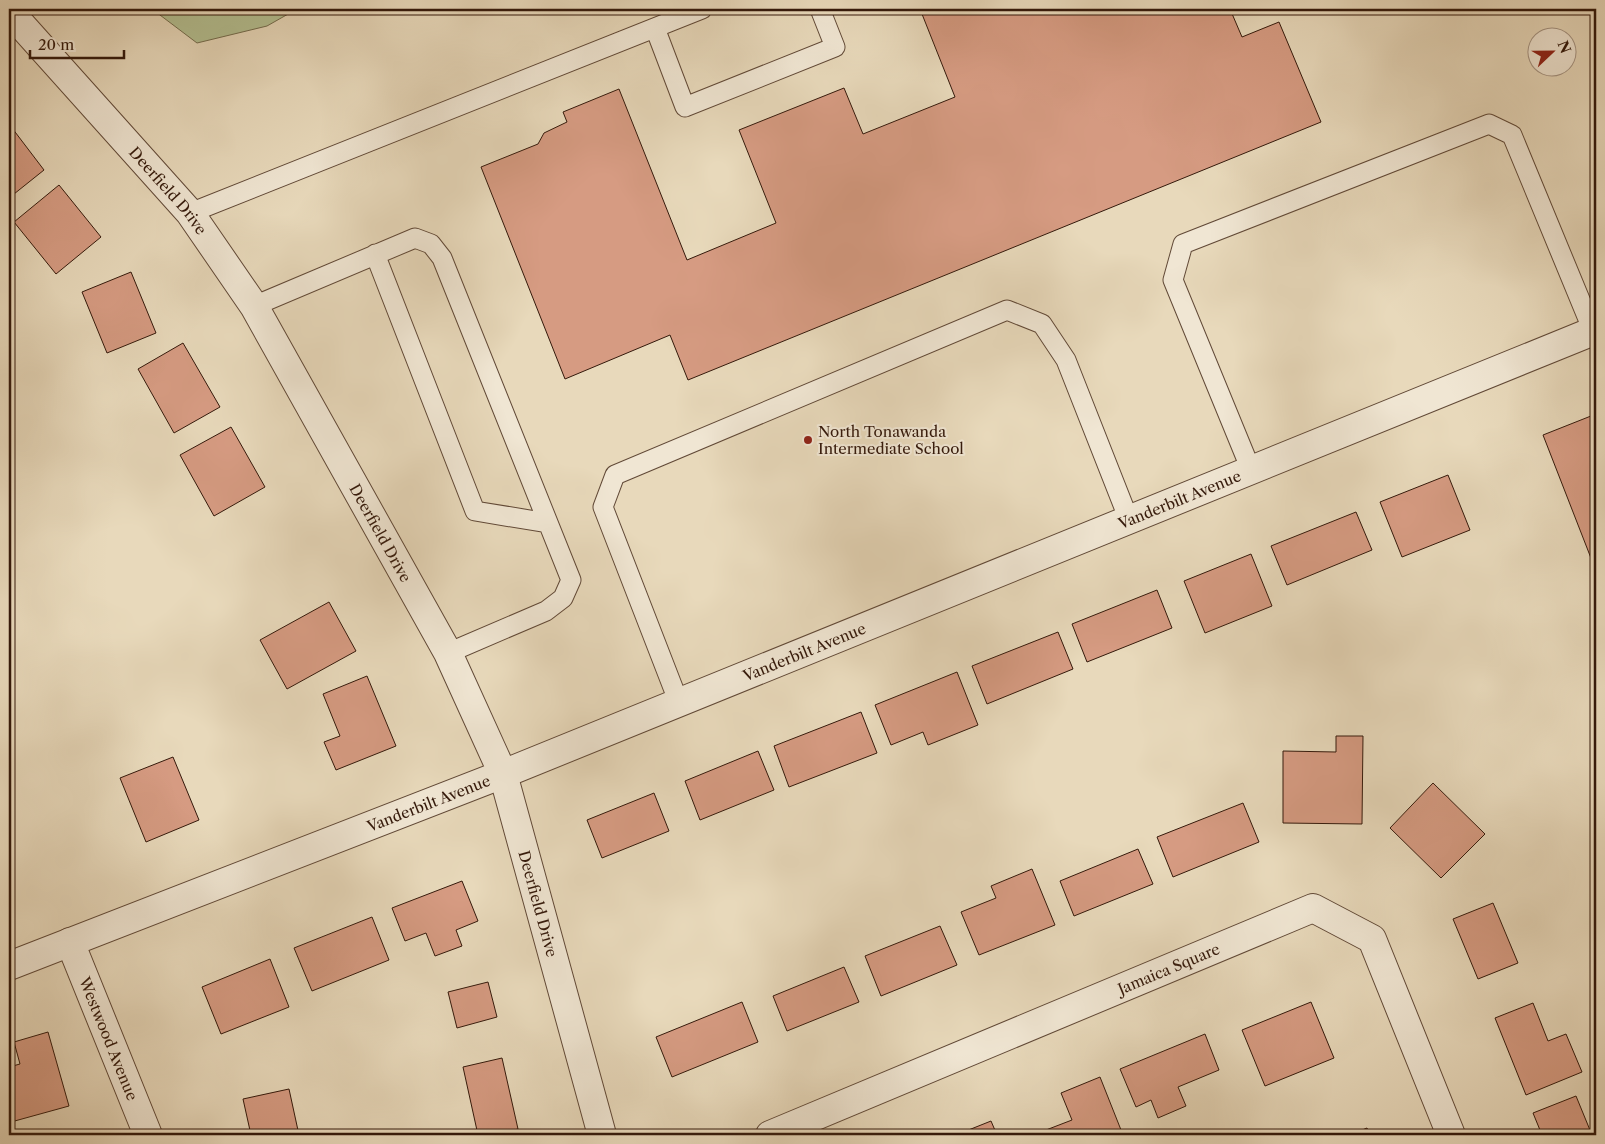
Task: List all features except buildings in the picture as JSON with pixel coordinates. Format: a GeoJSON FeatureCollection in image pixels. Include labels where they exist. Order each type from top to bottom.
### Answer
{"type":"FeatureCollection","features":[{"type":"Feature","properties":{"kind":"street","name":"Deerfield Drive"},"geometry":{"type":"LineString","coordinates":[[9,10],[190,213],[254,306],[448,653],[503,774],[602,1135]]}},
{"type":"Feature","properties":{"kind":"street","name":"Vanderbilt Avenue"},"geometry":{"type":"LineString","coordinates":[[9,966],[503,774],[1595,331]]}},
{"type":"Feature","properties":{"kind":"street","name":"Jamaica Square"},"geometry":{"type":"LineString","coordinates":[[770,1135],[1313,908],[1372,939],[1451,1135]]}},
{"type":"Feature","properties":{"kind":"street","name":"Westwood Avenue"},"geometry":{"type":"LineString","coordinates":[[70,942],[148,1135]]}},
{"type":"Feature","properties":{"kind":"lane"},"geometry":{"type":"LineString","coordinates":[[190,213],[702,9]]}},
{"type":"Feature","properties":{"kind":"lane"},"geometry":{"type":"LineString","coordinates":[[655,28],[685,107],[835,47],[820,9]]}},
{"type":"Feature","properties":{"kind":"lane"},"geometry":{"type":"LineString","coordinates":[[1251,470],[1173,280],[1183,244],[1489,124],[1512,134],[1595,331]]}},
{"type":"Feature","properties":{"kind":"lane"},"geometry":{"type":"LineString","coordinates":[[254,306],[415,238],[431,244],[442,258],[571,580],[563,598],[546,611],[448,653]]}},
{"type":"Feature","properties":{"kind":"lane"},"geometry":{"type":"LineString","coordinates":[[375,254],[475,510],[548,523]]}},
{"type":"Feature","properties":{"kind":"lane"},"geometry":{"type":"LineString","coordinates":[[679,703],[603,507],[615,475],[1006,310],[1042,324],[1066,360],[1129,520]]}},
{"type":"Feature","properties":{"kind":"green space"},"geometry":{"type":"Polygon","coordinates":[[[152,9],[297,9],[267,26],[197,43],[152,9]]]}},
{"type":"Feature","properties":{"kind":"place","name":"North Tonawanda Intermediate School"},"geometry":{"type":"Point","coordinates":[808,440]}}]}
